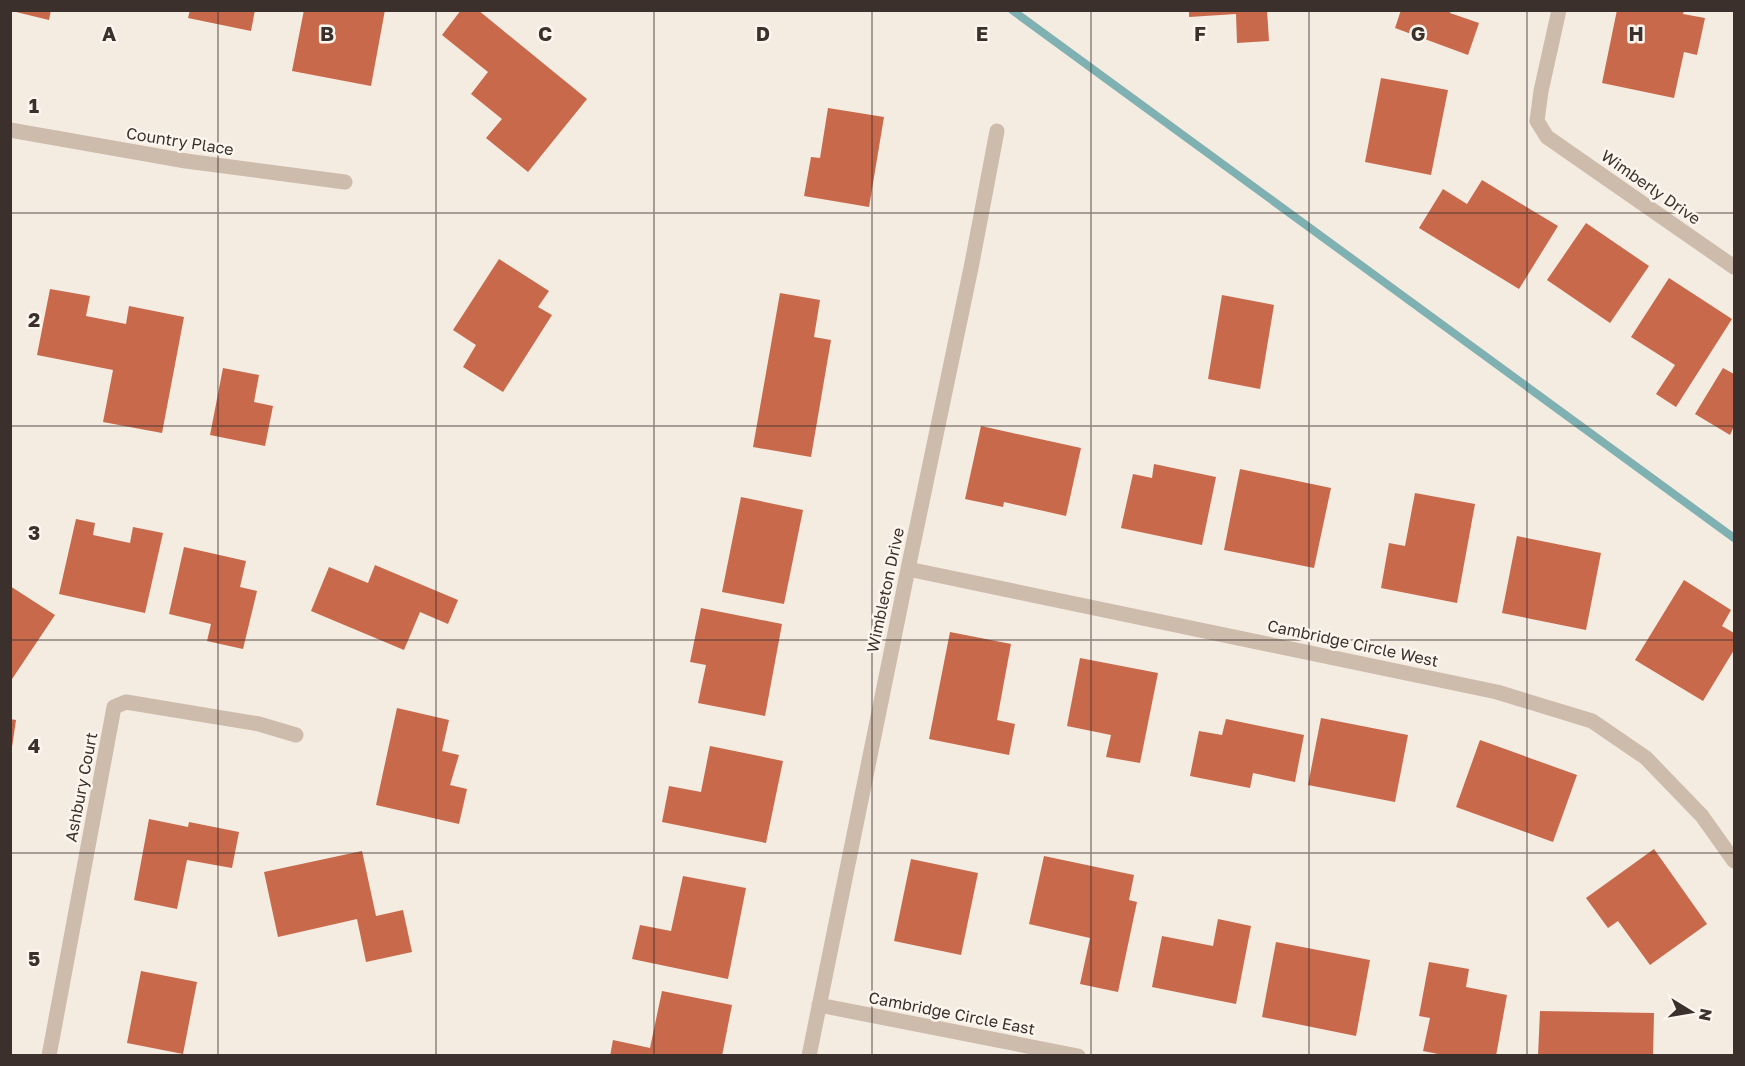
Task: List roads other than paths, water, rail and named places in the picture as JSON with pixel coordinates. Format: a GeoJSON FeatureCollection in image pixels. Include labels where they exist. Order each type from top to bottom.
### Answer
{"type":"FeatureCollection","features":[{"type":"Feature","properties":{"kind":"street","name":"Wimberly Drive"},"geometry":{"type":"LineString","coordinates":[[1559,10],[1537,121],[1547,137],[1734,267]]}},
{"type":"Feature","properties":{"kind":"street","name":"Country Place"},"geometry":{"type":"LineString","coordinates":[[10,130],[186,161],[345,182]]}},
{"type":"Feature","properties":{"kind":"street","name":"Wimbleton Drive"},"geometry":{"type":"LineString","coordinates":[[809,1056],[998,131]]}},
{"type":"Feature","properties":{"kind":"street","name":"Cambridge Circle West"},"geometry":{"type":"LineString","coordinates":[[908,569],[1497,692],[1592,721],[1646,758],[1702,816],[1734,861]]}},
{"type":"Feature","properties":{"kind":"street","name":"Ashbury Court"},"geometry":{"type":"LineString","coordinates":[[50,1056],[114,707],[126,702],[259,724],[296,735]]}},
{"type":"Feature","properties":{"kind":"street","name":"Cambridge Circle East"},"geometry":{"type":"LineString","coordinates":[[819,1005],[1078,1056]]}},
{"type":"Feature","properties":{"kind":"waterway"},"geometry":{"type":"LineString","coordinates":[[1012,10],[1734,538]]}}]}
